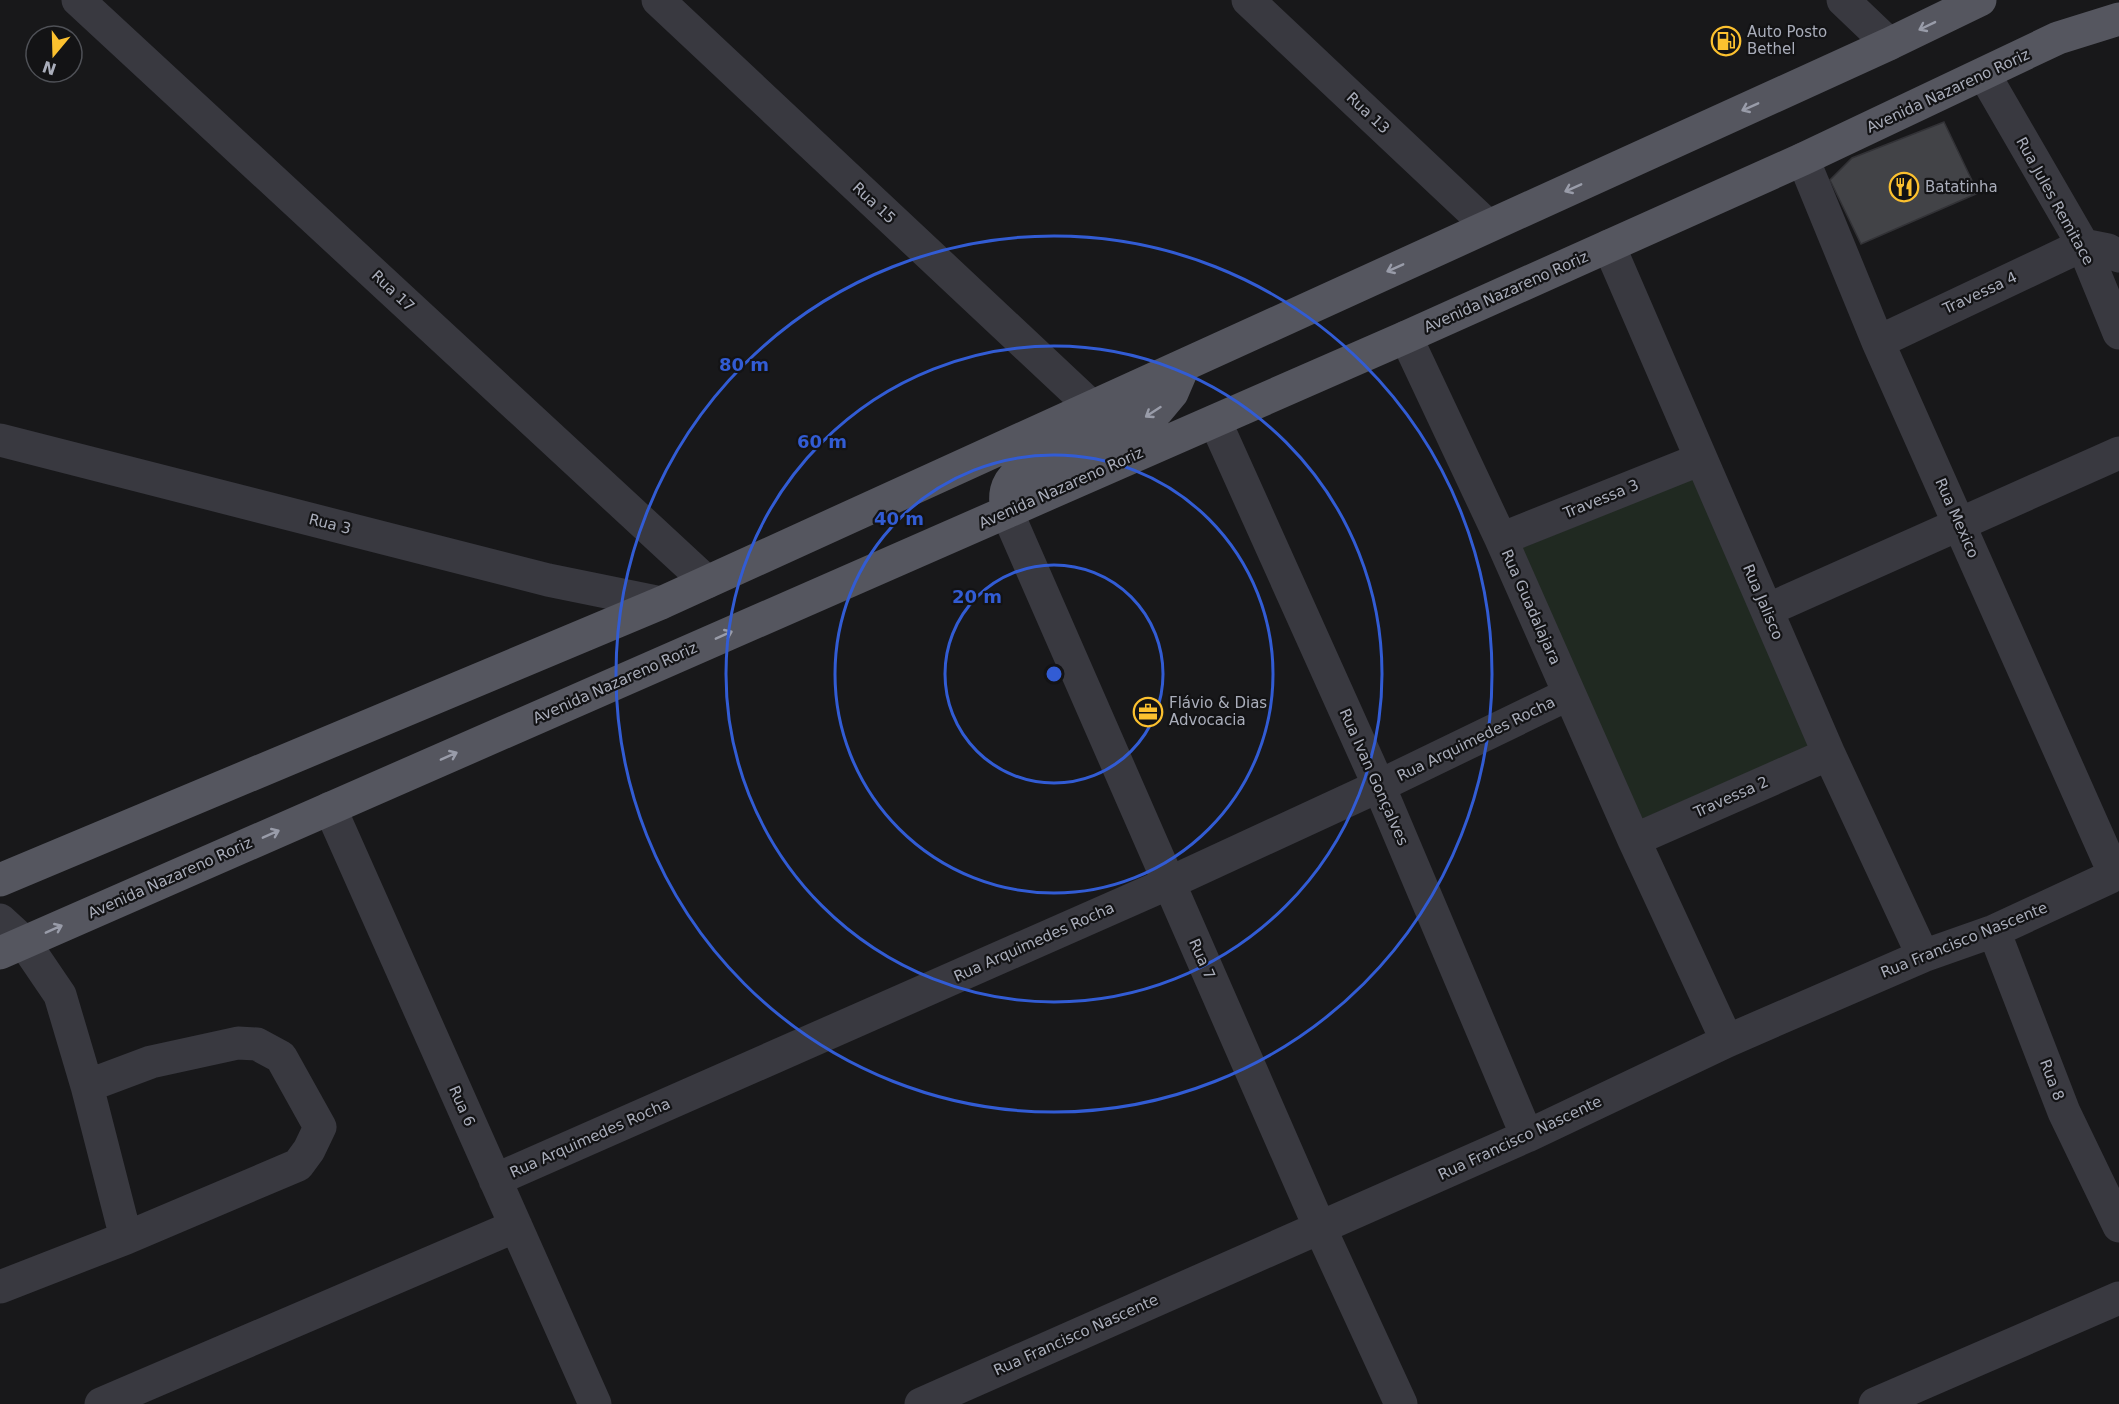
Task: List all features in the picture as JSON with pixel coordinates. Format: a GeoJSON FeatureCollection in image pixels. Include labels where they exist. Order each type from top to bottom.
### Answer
{"type":"FeatureCollection","features":[{"type":"Feature","properties":{"kind":"main road"},"geometry":{"type":"LineString","coordinates":[[0,880],[661,603],[1889,44],[1980,0]]}},
{"type":"Feature","properties":{"kind":"main road","name":"Avenida Nazareno Roriz"},"geometry":{"type":"LineString","coordinates":[[12,947],[1406,337],[1803,159],[2058,38],[2119,19]]}},
{"type":"Feature","properties":{"kind":"main road"},"geometry":{"type":"LineString","coordinates":[[1007,512],[1005,492],[1013,477],[1156,411],[1172,393],[1184,364]]}},
{"type":"Feature","properties":{"kind":"street","name":"Rua 17"},"geometry":{"type":"LineString","coordinates":[[78,0],[708,582]]}},
{"type":"Feature","properties":{"kind":"street","name":"Rua 15"},"geometry":{"type":"LineString","coordinates":[[658,0],[1091,406]]}},
{"type":"Feature","properties":{"kind":"street","name":"Rua 13"},"geometry":{"type":"LineString","coordinates":[[1248,0],[1488,226]]}},
{"type":"Feature","properties":{"kind":"street"},"geometry":{"type":"LineString","coordinates":[[1843,0],[1889,44]]}},
{"type":"Feature","properties":{"kind":"street","name":"Rua Jules Remitace"},"geometry":{"type":"LineString","coordinates":[[1984,74],[2082,245],[2119,333]]}},
{"type":"Feature","properties":{"kind":"street","name":"Rua Mexico"},"geometry":{"type":"LineString","coordinates":[[1803,159],[1878,342],[2117,874]]}},
{"type":"Feature","properties":{"kind":"street"},"geometry":{"type":"LineString","coordinates":[[2082,245],[2108,250],[2119,256]]}},
{"type":"Feature","properties":{"kind":"street","name":"Travessa 4"},"geometry":{"type":"LineString","coordinates":[[1878,342],[2082,245]]}},
{"type":"Feature","properties":{"kind":"street","name":"Rua Jalisco"},"geometry":{"type":"LineString","coordinates":[[1609,246],[1829,754],[1923,956]]}},
{"type":"Feature","properties":{"kind":"street","name":"Rua Guadalajara"},"geometry":{"type":"LineString","coordinates":[[1406,337],[1501,539],[1634,840],[1727,1041]]}},
{"type":"Feature","properties":{"kind":"street","name":"Rua Ivan Gonçalves"},"geometry":{"type":"LineString","coordinates":[[1215,421],[1379,786],[1527,1136]]}},
{"type":"Feature","properties":{"kind":"street","name":"Rua 3"},"geometry":{"type":"LineString","coordinates":[[0,440],[548,580],[661,603]]}},
{"type":"Feature","properties":{"kind":"street"},"geometry":{"type":"LineString","coordinates":[[1767,610],[2119,453]]}},
{"type":"Feature","properties":{"kind":"street","name":"Travessa 3"},"geometry":{"type":"LineString","coordinates":[[1501,539],[1701,459]]}},
{"type":"Feature","properties":{"kind":"street","name":"Rua 7"},"geometry":{"type":"LineString","coordinates":[[1007,512],[1320,1228],[1401,1404]]}},
{"type":"Feature","properties":{"kind":"street","name":"Rua Arquimedes Rocha"},"geometry":{"type":"LineString","coordinates":[[495,1180],[1169,883],[1379,786],[1569,694]]}},
{"type":"Feature","properties":{"kind":"street","name":"Travessa 2"},"geometry":{"type":"LineString","coordinates":[[1634,840],[1829,754]]}},
{"type":"Feature","properties":{"kind":"street","name":"Rua 6"},"geometry":{"type":"LineString","coordinates":[[330,808],[595,1404]]}},
{"type":"Feature","properties":{"kind":"street","name":"Rua Francisco Nascente"},"geometry":{"type":"LineString","coordinates":[[921,1404],[1527,1136],[1727,1041],[1923,956],[1994,930],[2117,874]]}},
{"type":"Feature","properties":{"kind":"street"},"geometry":{"type":"LineString","coordinates":[[0,920],[12,947],[60,995],[87,1086],[126,1238]]}},
{"type":"Feature","properties":{"kind":"street","name":"Rua 8"},"geometry":{"type":"LineString","coordinates":[[1994,930],[2064,1112],[2119,1226]]}},
{"type":"Feature","properties":{"kind":"street"},"geometry":{"type":"LineString","coordinates":[[0,1287],[126,1238],[298,1165],[309,1150],[320,1127],[281,1057],[257,1044],[238,1043],[151,1062],[87,1086]]}},
{"type":"Feature","properties":{"kind":"street"},"geometry":{"type":"LineString","coordinates":[[101,1404],[516,1226]]}},
{"type":"Feature","properties":{"kind":"street"},"geometry":{"type":"LineString","coordinates":[[1875,1404],[2119,1298]]}},
{"type":"Feature","properties":{"kind":"shaded area"},"geometry":{"type":"Polygon","coordinates":[[[1697,477],[1813,744],[1637,821],[1517,550],[1697,477]]]}},
{"type":"Feature","properties":{"kind":"building","name":"Batatinha"},"geometry":{"type":"Polygon","coordinates":[[[1944,122],[1978,193],[1861,244],[1830,180],[1852,158],[1944,122]]]}},
{"type":"Feature","properties":{"kind":"place","name":"Auto Posto Bethel"},"geometry":{"type":"Point","coordinates":[1726,41]}},
{"type":"Feature","properties":{"kind":"place","name":"Batatinha"},"geometry":{"type":"Point","coordinates":[1904,187]}},
{"type":"Feature","properties":{"kind":"place","name":"Flávio & Dias Advocacia"},"geometry":{"type":"Point","coordinates":[1148,712]}}]}
